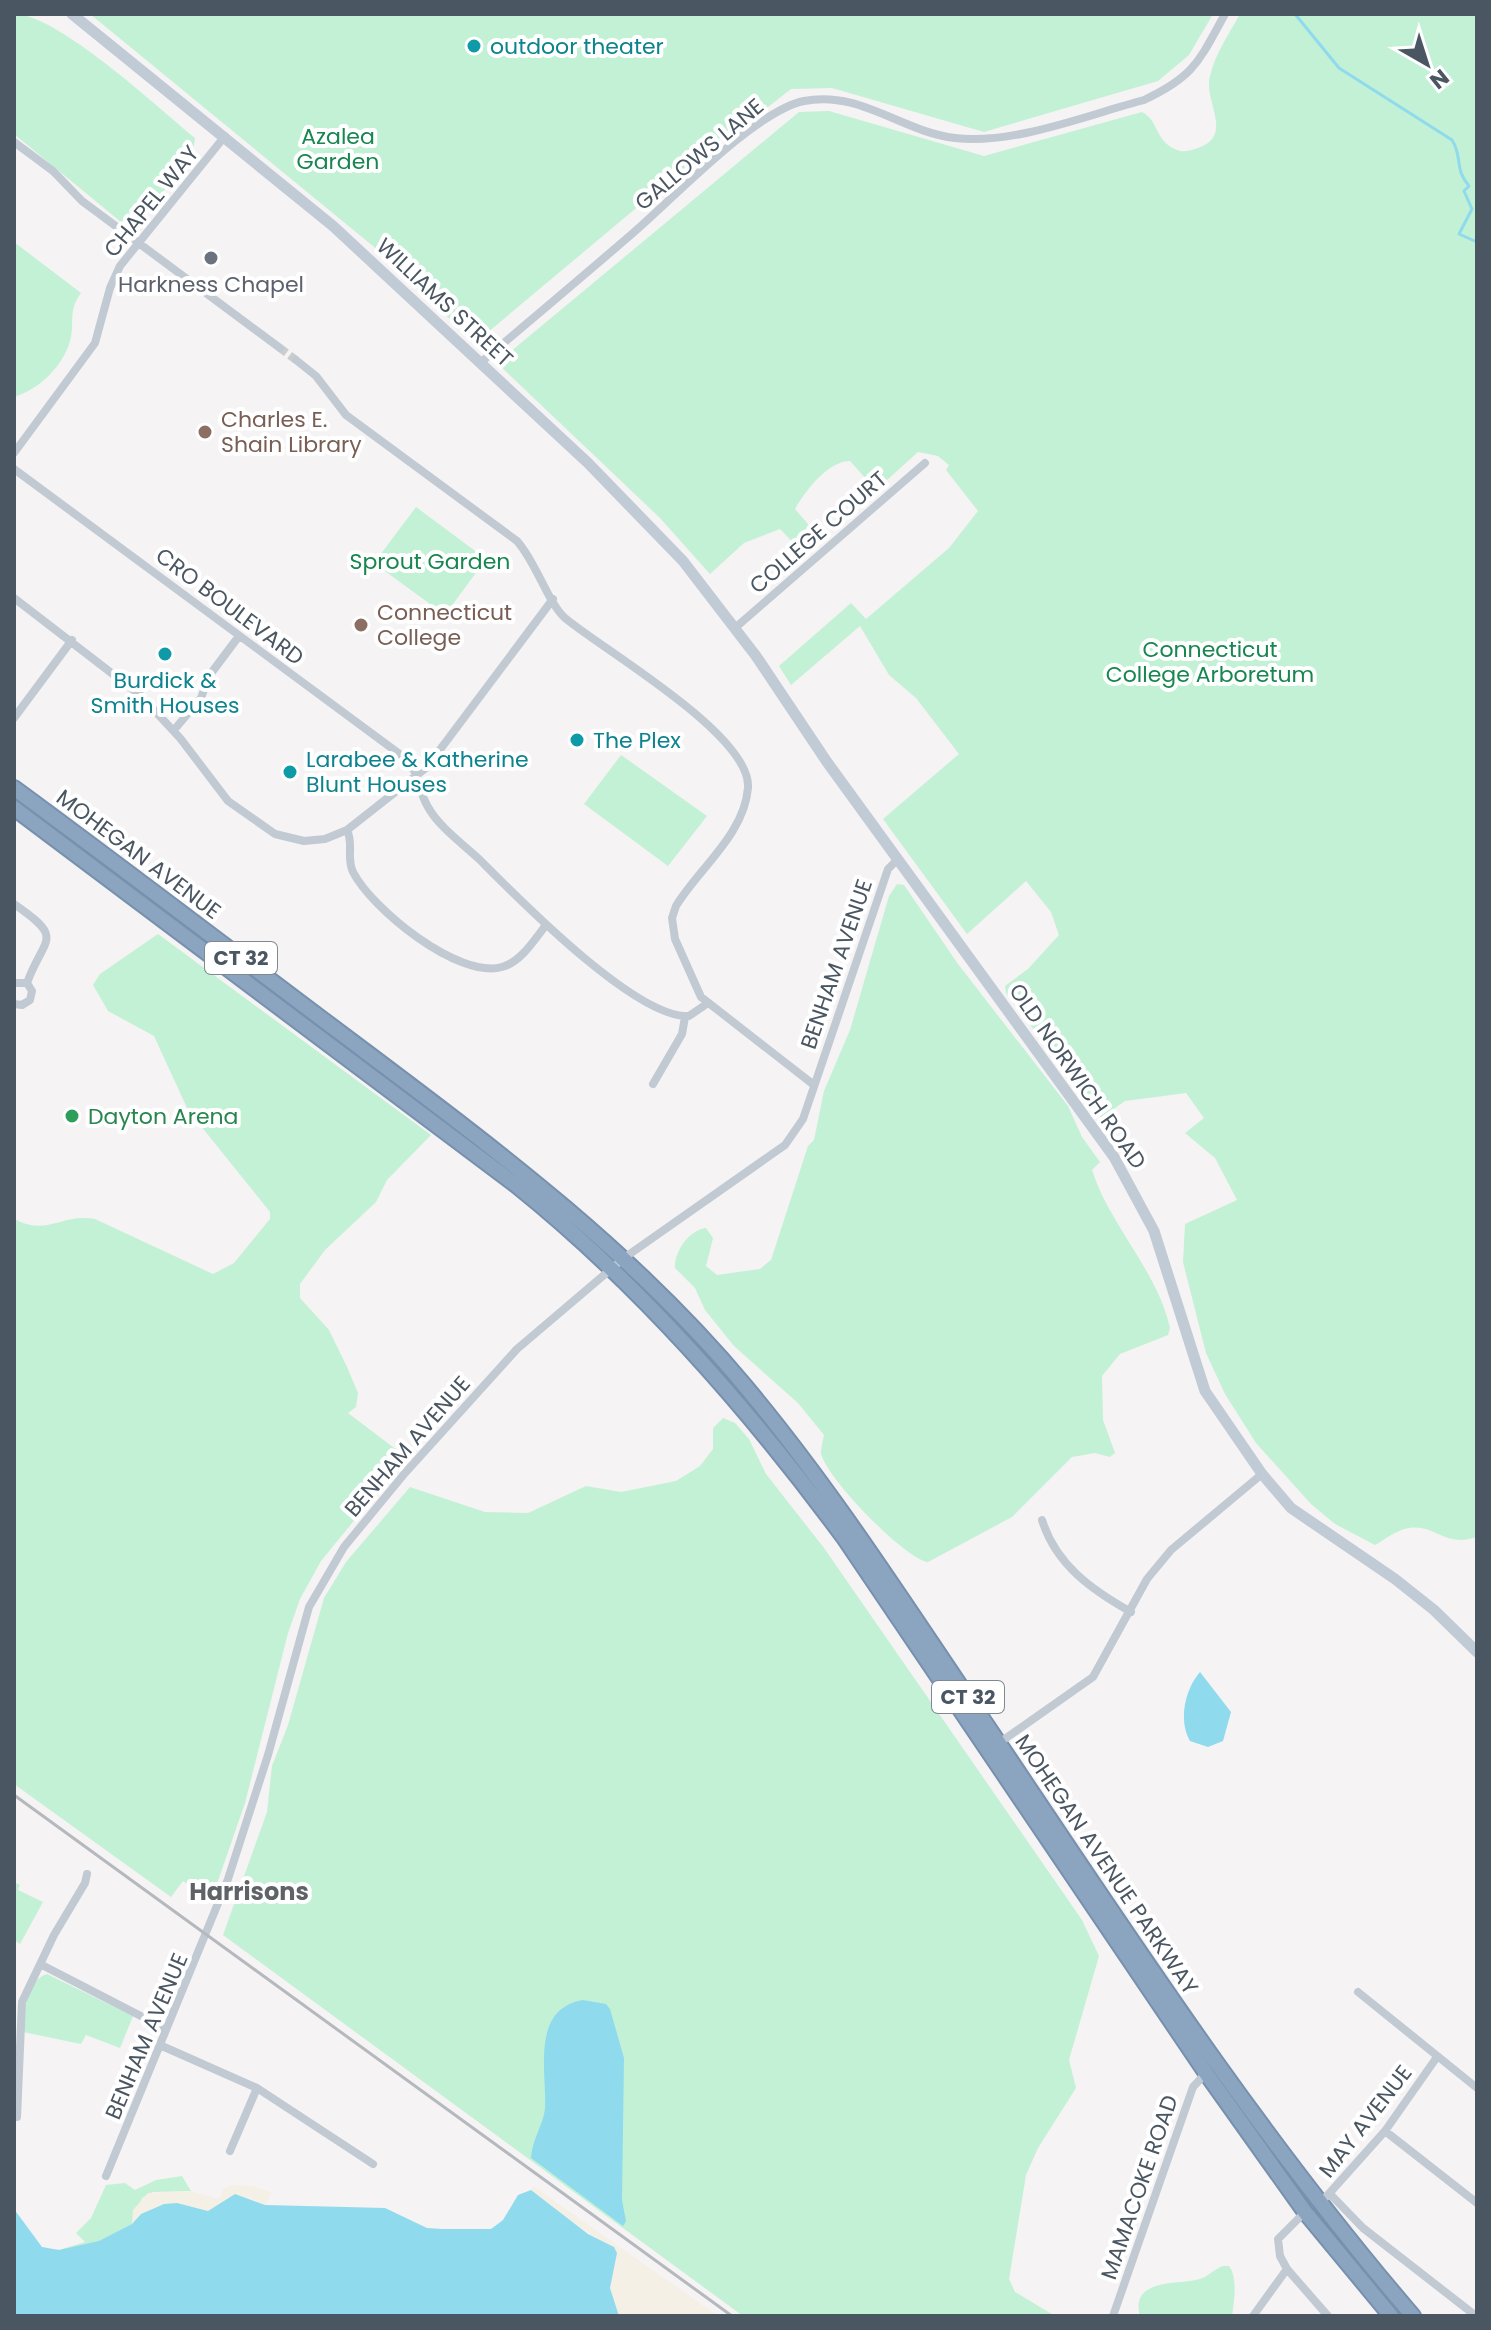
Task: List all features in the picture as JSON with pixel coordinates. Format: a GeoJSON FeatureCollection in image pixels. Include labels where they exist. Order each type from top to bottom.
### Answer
{"type":"FeatureCollection","features":[{"type":"Feature","properties":{"kind":"highway","name":"MOHEGAN AVENUE"},"geometry":{"type":"LineString","coordinates":[[14,788],[464,1135]]}},
{"type":"Feature","properties":{"kind":"highway","name":"MOHEGAN AVENUE"},"geometry":{"type":"LineString","coordinates":[[14,808],[464,1135]]}},
{"type":"Feature","properties":{"kind":"highway","name":"MOHEGAN AVENUE PARKWAY"},"geometry":{"type":"LineString","coordinates":[[464,1135],[516,1164],[624,1258],[733,1372],[799,1453],[844,1512],[1221,2071],[1325,2198],[1413,2316]]}},
{"type":"Feature","properties":{"kind":"highway","name":"MOHEGAN AVENUE PARKWAY"},"geometry":{"type":"LineString","coordinates":[[464,1135],[609,1269],[712,1373],[796,1473],[854,1552],[1206,2073],[1305,2212],[1391,2316]]}},
{"type":"Feature","properties":{"kind":"street","name":"WILLIAMS STREET"},"geometry":{"type":"LineString","coordinates":[[72,14],[333,226],[480,363],[643,518],[683,561],[756,656]]}},
{"type":"Feature","properties":{"kind":"street","name":"GALLOWS LANE"},"geometry":{"type":"LineString","coordinates":[[480,363],[723,154],[781,110],[803,101],[832,98],[858,103],[950,138],[997,139],[1144,100],[1166,90],[1195,68],[1225,14]]}},
{"type":"Feature","properties":{"kind":"street","name":"CHAPEL WAY"},"geometry":{"type":"LineString","coordinates":[[14,453],[93,347],[113,279],[225,136]]}},
{"type":"Feature","properties":{"kind":"street"},"geometry":{"type":"LineString","coordinates":[[14,142],[53,171],[78,197],[280,348]]}},
{"type":"Feature","properties":{"kind":"street"},"geometry":{"type":"LineString","coordinates":[[296,360],[316,376],[346,415],[517,541],[566,618],[683,703],[730,749],[748,781],[746,798],[734,827],[682,896],[673,915],[680,954],[708,1003],[814,1085]]}},
{"type":"Feature","properties":{"kind":"street","name":"COLLEGE COURT"},"geometry":{"type":"LineString","coordinates":[[735,628],[925,463]]}},
{"type":"Feature","properties":{"kind":"street","name":"CRO BOULEVARD"},"geometry":{"type":"LineString","coordinates":[[14,469],[407,759],[418,776]]}},
{"type":"Feature","properties":{"kind":"street"},"geometry":{"type":"LineString","coordinates":[[14,598],[125,681],[174,730],[227,799],[275,834],[304,841],[347,830],[418,776],[443,748],[553,599]]}},
{"type":"Feature","properties":{"kind":"street"},"geometry":{"type":"LineString","coordinates":[[174,730],[201,698],[209,676],[239,636]]}},
{"type":"Feature","properties":{"kind":"street"},"geometry":{"type":"LineString","coordinates":[[14,718],[72,640]]}},
{"type":"Feature","properties":{"kind":"street","name":"OLD NORWICH ROAD"},"geometry":{"type":"LineString","coordinates":[[756,656],[827,762],[1122,1170],[1154,1231],[1205,1391],[1262,1474],[1291,1508],[1395,1579],[1477,1652]]}},
{"type":"Feature","properties":{"kind":"street"},"geometry":{"type":"LineString","coordinates":[[418,776],[429,809],[546,925],[631,991],[660,1009],[685,1017]]}},
{"type":"Feature","properties":{"kind":"street"},"geometry":{"type":"LineString","coordinates":[[347,830],[351,840],[350,866],[365,889],[384,910],[447,956],[472,966],[503,967],[520,956],[546,925]]}},
{"type":"Feature","properties":{"kind":"street","name":"BENHAM AVENUE"},"geometry":{"type":"LineString","coordinates":[[106,2176],[208,1936],[268,1755],[309,1607],[323,1581],[344,1547],[405,1473],[517,1349],[609,1269],[785,1145],[803,1119],[888,869],[898,859]]}},
{"type":"Feature","properties":{"kind":"street"},"geometry":{"type":"LineString","coordinates":[[14,904],[41,923],[47,937],[46,947],[27,983]]}},
{"type":"Feature","properties":{"kind":"street"},"geometry":{"type":"LineString","coordinates":[[14,983],[27,983]]}},
{"type":"Feature","properties":{"kind":"street"},"geometry":{"type":"LineString","coordinates":[[14,1004],[22,1005],[30,1000],[32,991],[27,983]]}},
{"type":"Feature","properties":{"kind":"street"},"geometry":{"type":"LineString","coordinates":[[653,1084],[682,1034],[685,1017],[708,1003]]}},
{"type":"Feature","properties":{"kind":"street"},"geometry":{"type":"LineString","coordinates":[[999,1743],[1093,1677],[1147,1579],[1171,1550],[1262,1474]]}},
{"type":"Feature","properties":{"kind":"street"},"geometry":{"type":"LineString","coordinates":[[1042,1520],[1047,1537],[1065,1563],[1090,1589],[1131,1612]]}},
{"type":"Feature","properties":{"kind":"street"},"geometry":{"type":"LineString","coordinates":[[17,2117],[19,2015],[26,1990],[83,1888],[87,1874]]}},
{"type":"Feature","properties":{"kind":"street"},"geometry":{"type":"LineString","coordinates":[[40,1964],[166,2029]]}},
{"type":"Feature","properties":{"kind":"street"},"geometry":{"type":"LineString","coordinates":[[1358,1992],[1477,2088]]}},
{"type":"Feature","properties":{"kind":"street"},"geometry":{"type":"LineString","coordinates":[[162,2046],[257,2088],[373,2164]]}},
{"type":"Feature","properties":{"kind":"street","name":"MAY AVENUE"},"geometry":{"type":"LineString","coordinates":[[1325,2198],[1385,2131],[1437,2057]]}},
{"type":"Feature","properties":{"kind":"street","name":"MAMACOKE ROAD"},"geometry":{"type":"LineString","coordinates":[[1113,2316],[1193,2087],[1206,2073]]}},
{"type":"Feature","properties":{"kind":"street"},"geometry":{"type":"LineString","coordinates":[[230,2151],[257,2088]]}},
{"type":"Feature","properties":{"kind":"street"},"geometry":{"type":"LineString","coordinates":[[1385,2131],[1477,2203]]}},
{"type":"Feature","properties":{"kind":"street"},"geometry":{"type":"LineString","coordinates":[[1325,2198],[1476,2316]]}},
{"type":"Feature","properties":{"kind":"street"},"geometry":{"type":"LineString","coordinates":[[1305,2212],[1278,2239],[1280,2256],[1287,2269],[1328,2316]]}},
{"type":"Feature","properties":{"kind":"street"},"geometry":{"type":"LineString","coordinates":[[1253,2316],[1287,2269]]}},
{"type":"Feature","properties":{"kind":"green space"},"geometry":{"type":"Polygon","coordinates":[[[14,14],[33,18],[81,45],[195,138],[193,151],[197,159],[182,176],[175,177],[132,231],[14,134],[14,14]]]}},
{"type":"Feature","properties":{"kind":"green space","name":"Azalea Garden"},"geometry":{"type":"Polygon","coordinates":[[[90,14],[1213,14],[1189,55],[1158,81],[984,132],[832,88],[791,89],[759,114],[758,106],[475,343],[373,246],[90,14]]]}},
{"type":"Feature","properties":{"kind":"green space","name":"Connecticut College Arboretum"},"geometry":{"type":"Polygon","coordinates":[[[1240,14],[1477,14],[1477,1537],[1466,1540],[1448,1538],[1426,1529],[1409,1528],[1375,1545],[1335,1524],[1311,1504],[1256,1443],[1225,1394],[1206,1353],[1183,1262],[1185,1224],[1237,1200],[1215,1158],[1185,1133],[1204,1118],[1186,1093],[1125,1101],[1101,1118],[1006,993],[1005,986],[1028,969],[1059,935],[1051,912],[1026,881],[967,934],[883,819],[959,754],[916,698],[889,675],[860,626],[791,685],[779,666],[851,603],[866,619],[949,548],[978,511],[946,470],[949,465],[938,456],[918,452],[876,490],[850,461],[842,462],[826,471],[811,486],[795,509],[821,539],[804,554],[780,529],[744,543],[710,574],[660,518],[497,363],[799,112],[829,111],[984,156],[1142,112],[1152,121],[1161,138],[1172,147],[1182,151],[1198,148],[1214,135],[1216,126],[1210,76],[1240,14]]]}},
{"type":"Feature","properties":{"kind":"green space"},"geometry":{"type":"Polygon","coordinates":[[[14,242],[81,293],[74,307],[71,339],[59,364],[39,384],[14,397],[14,242]]]}},
{"type":"Feature","properties":{"kind":"green space","name":"Sprout Garden"},"geometry":{"type":"Polygon","coordinates":[[[416,507],[486,559],[445,615],[374,563],[416,507]]]}},
{"type":"Feature","properties":{"kind":"green space"},"geometry":{"type":"Polygon","coordinates":[[[621,755],[707,816],[668,866],[584,804],[621,755]]]}},
{"type":"Feature","properties":{"kind":"green space"},"geometry":{"type":"Polygon","coordinates":[[[897,884],[904,885],[958,964],[1068,1106],[1082,1137],[1100,1162],[1092,1170],[1100,1190],[1155,1287],[1170,1328],[1168,1335],[1120,1354],[1102,1376],[1103,1420],[1115,1453],[1110,1457],[1095,1453],[1072,1457],[1012,1517],[928,1562],[903,1548],[851,1498],[836,1480],[821,1453],[824,1435],[798,1403],[734,1346],[705,1310],[695,1288],[675,1268],[677,1255],[684,1243],[694,1233],[706,1228],[713,1238],[706,1266],[717,1275],[760,1269],[771,1260],[808,1146],[814,1140],[824,1091],[850,1030],[889,896],[897,884]]]}},
{"type":"Feature","properties":{"kind":"green space"},"geometry":{"type":"Polygon","coordinates":[[[158,934],[431,1135],[387,1180],[376,1202],[325,1250],[300,1284],[300,1298],[329,1330],[358,1393],[356,1407],[348,1413],[406,1457],[321,1561],[300,1599],[288,1633],[245,1803],[211,1901],[183,1881],[171,1897],[14,1784],[14,1219],[37,1226],[72,1219],[95,1219],[213,1274],[234,1263],[270,1219],[270,1212],[188,1110],[154,1036],[108,1011],[93,985],[100,974],[158,934]]]}},
{"type":"Feature","properties":{"kind":"green space"},"geometry":{"type":"Polygon","coordinates":[[[723,1418],[735,1423],[749,1439],[766,1474],[824,1548],[1082,1920],[1099,1956],[1069,2060],[1076,2088],[1038,2148],[1026,2175],[1009,2279],[1015,2292],[1055,2316],[743,2316],[223,1935],[267,1812],[272,1766],[288,1725],[324,1598],[346,1562],[410,1487],[485,1512],[528,1513],[586,1486],[621,1492],[676,1481],[700,1466],[713,1449],[713,1428],[723,1418]]]}},
{"type":"Feature","properties":{"kind":"green space"},"geometry":{"type":"Polygon","coordinates":[[[14,1882],[20,1885],[18,1890],[43,1902],[20,1944],[14,1940],[14,1882]]]}},
{"type":"Feature","properties":{"kind":"green space"},"geometry":{"type":"Polygon","coordinates":[[[47,1974],[133,2016],[120,2048],[86,2035],[81,2044],[23,2032],[30,1990],[40,1977],[47,1974]]]}},
{"type":"Feature","properties":{"kind":"green space"},"geometry":{"type":"Polygon","coordinates":[[[182,2176],[191,2191],[153,2192],[142,2198],[117,2261],[42,2247],[59,2250],[85,2242],[76,2233],[91,2218],[106,2185],[125,2183],[135,2190],[156,2180],[182,2176]]]}},
{"type":"Feature","properties":{"kind":"green space"},"geometry":{"type":"Polygon","coordinates":[[[1223,2266],[1229,2266],[1234,2277],[1232,2316],[1140,2316],[1139,2303],[1149,2289],[1200,2279],[1223,2266]]]}},
{"type":"Feature","properties":{"kind":"sand"},"geometry":{"type":"Polygon","coordinates":[[[233,2185],[253,2186],[272,2193],[265,2205],[247,2197],[208,2211],[177,2203],[141,2214],[132,2224],[133,2210],[148,2193],[191,2191],[219,2199],[223,2189],[233,2185]]]}},
{"type":"Feature","properties":{"kind":"sand"},"geometry":{"type":"Polygon","coordinates":[[[533,2186],[718,2316],[619,2316],[610,2288],[614,2247],[561,2213],[531,2190],[533,2186]]]}},
{"type":"Feature","properties":{"kind":"water"},"geometry":{"type":"Polygon","coordinates":[[[1200,1672],[1231,1712],[1223,1741],[1208,1747],[1190,1741],[1184,1724],[1187,1696],[1200,1672]]]}},
{"type":"Feature","properties":{"kind":"water"},"geometry":{"type":"Polygon","coordinates":[[[583,2000],[606,2004],[610,2009],[624,2058],[622,2200],[626,2221],[623,2226],[531,2158],[545,2109],[544,2061],[548,2029],[555,2016],[566,2006],[583,2000]]]}},
{"type":"Feature","properties":{"kind":"water"},"geometry":{"type":"Polygon","coordinates":[[[531,2190],[588,2234],[614,2247],[617,2253],[610,2288],[619,2316],[14,2316],[14,2209],[42,2247],[59,2250],[99,2241],[132,2224],[141,2214],[164,2204],[177,2203],[208,2211],[235,2194],[265,2205],[385,2208],[427,2228],[491,2229],[503,2220],[518,2195],[531,2190]]]}},
{"type":"Feature","properties":{"kind":"waterway"},"geometry":{"type":"LineString","coordinates":[[1295,14],[1339,68],[1452,140],[1464,180],[1469,186],[1464,191],[1472,209],[1459,234],[1477,242]]}},
{"type":"Feature","properties":{"kind":"tunnel"},"geometry":{"type":"LineString","coordinates":[[280,348],[296,360]]}},
{"type":"Feature","properties":{"kind":"railway"},"geometry":{"type":"LineString","coordinates":[[14,1795],[732,2316]]}},
{"type":"Feature","properties":{"kind":"place","name":"outdoor theater"},"geometry":{"type":"Point","coordinates":[474,46]}},
{"type":"Feature","properties":{"kind":"place","name":"Harkness Chapel"},"geometry":{"type":"Point","coordinates":[211,258]}},
{"type":"Feature","properties":{"kind":"place","name":"Charles E. Shain Library"},"geometry":{"type":"Point","coordinates":[205,432]}},
{"type":"Feature","properties":{"kind":"place","name":"Connecticut College"},"geometry":{"type":"Point","coordinates":[361,625]}},
{"type":"Feature","properties":{"kind":"place","name":"Burdick & Smith Houses"},"geometry":{"type":"Point","coordinates":[165,654]}},
{"type":"Feature","properties":{"kind":"place","name":"The Plex"},"geometry":{"type":"Point","coordinates":[577,740]}},
{"type":"Feature","properties":{"kind":"place","name":"Larabee & Katherine Blunt Houses"},"geometry":{"type":"Point","coordinates":[290,772]}},
{"type":"Feature","properties":{"kind":"place","name":"Dayton Arena"},"geometry":{"type":"Point","coordinates":[72,1116]}},
{"type":"Feature","properties":{"kind":"district","name":"Harrisons"},"geometry":{"type":"Point","coordinates":[249,1892]}}]}
